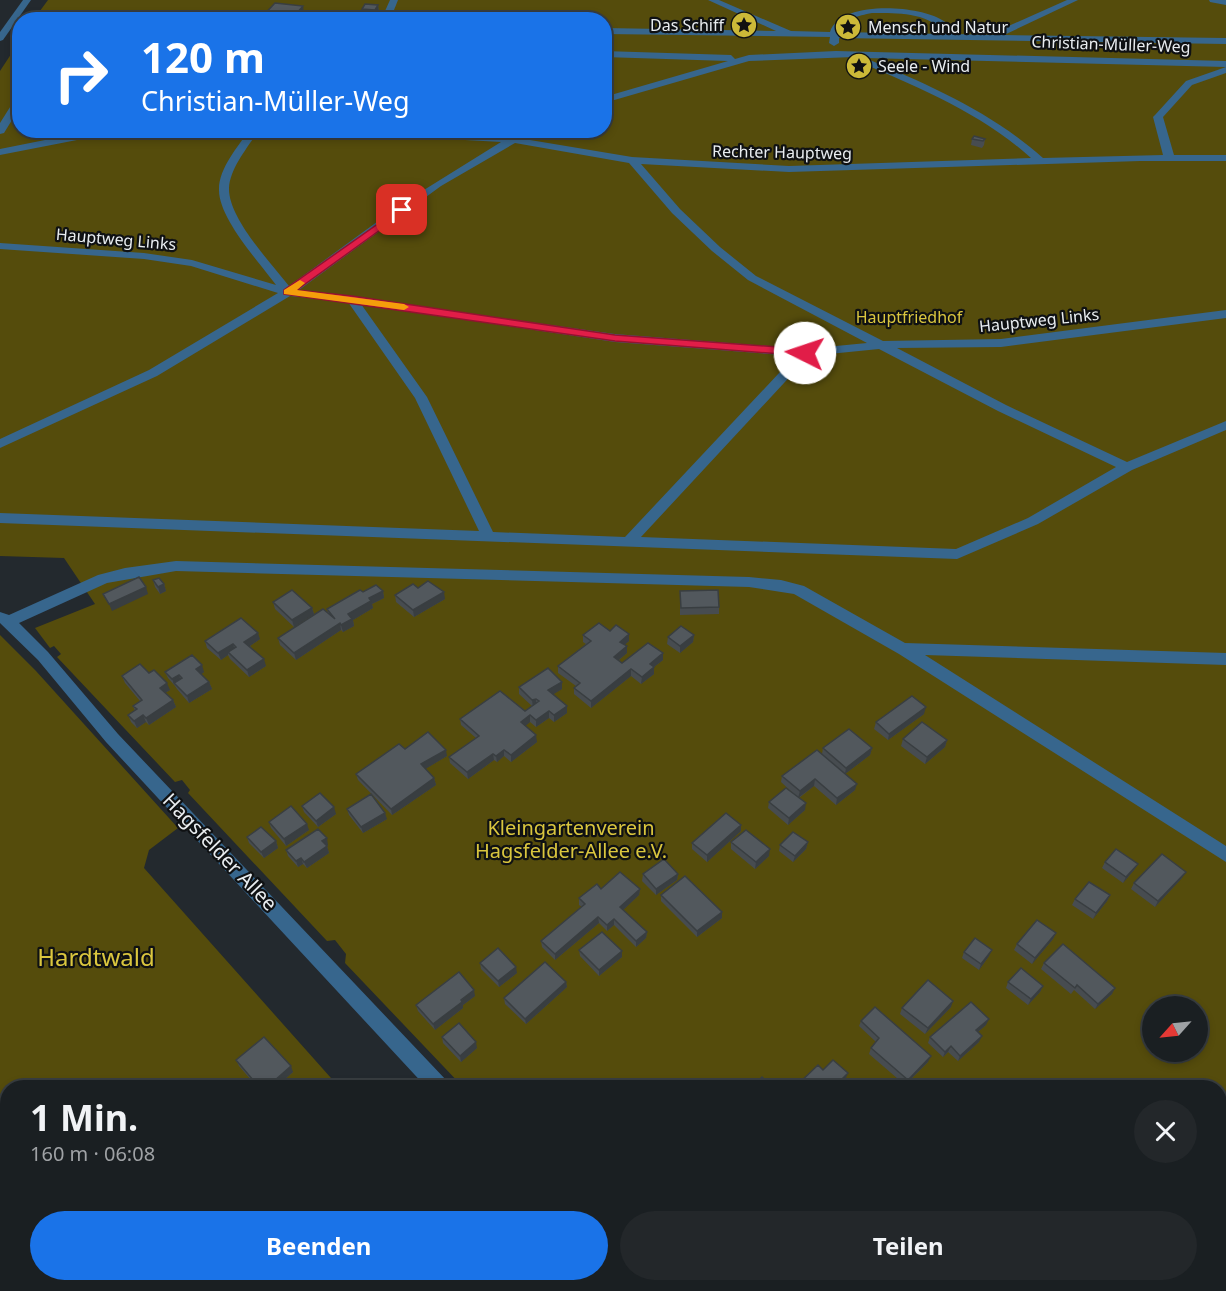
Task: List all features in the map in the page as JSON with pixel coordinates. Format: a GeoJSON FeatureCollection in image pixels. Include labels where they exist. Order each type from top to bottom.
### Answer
{"type":"FeatureCollection","features":[{"type":"Feature","properties":{"kind":"street"},"geometry":{"type":"LineString","coordinates":[[712,0],[790,34]]}},
{"type":"Feature","properties":{"kind":"street"},"geometry":{"type":"LineString","coordinates":[[991,37],[1074,0]]}},
{"type":"Feature","properties":{"kind":"street"},"geometry":{"type":"LineString","coordinates":[[1214,0],[1226,2]]}},
{"type":"Feature","properties":{"kind":"street"},"geometry":{"type":"LineString","coordinates":[[837,54],[832,35],[835,24],[844,17],[885,4],[938,21],[952,36]]}},
{"type":"Feature","properties":{"kind":"street"},"geometry":{"type":"LineString","coordinates":[[0,38],[12,21]]}},
{"type":"Feature","properties":{"kind":"street"},"geometry":{"type":"LineString","coordinates":[[612,31],[1226,41]]}},
{"type":"Feature","properties":{"kind":"street"},"geometry":{"type":"LineString","coordinates":[[612,54],[749,58]]}},
{"type":"Feature","properties":{"kind":"street","name":"Christian-Müller-Weg"},"geometry":{"type":"LineString","coordinates":[[612,98],[749,58],[837,54],[1226,64]]}},
{"type":"Feature","properties":{"kind":"street"},"geometry":{"type":"LineString","coordinates":[[849,55],[963,105],[1022,143],[1041,162]]}},
{"type":"Feature","properties":{"kind":"street"},"geometry":{"type":"LineString","coordinates":[[1168,157],[1158,117],[1189,82],[1226,70]]}},
{"type":"Feature","properties":{"kind":"street"},"geometry":{"type":"LineString","coordinates":[[0,131],[12,119]]}},
{"type":"Feature","properties":{"kind":"street"},"geometry":{"type":"LineString","coordinates":[[0,153],[72,138]]}},
{"type":"Feature","properties":{"kind":"street"},"geometry":{"type":"LineString","coordinates":[[249,138],[235,160],[224,187],[225,199],[250,243],[288,292]]}},
{"type":"Feature","properties":{"kind":"street","name":"Rechter Hauptweg"},"geometry":{"type":"LineString","coordinates":[[477,138],[512,140],[632,160],[700,166],[789,169],[1168,157],[1225,158]]}},
{"type":"Feature","properties":{"kind":"street"},"geometry":{"type":"LineString","coordinates":[[0,444],[153,373],[288,292],[453,175],[516,138]]}},
{"type":"Feature","properties":{"kind":"street"},"geometry":{"type":"LineString","coordinates":[[632,160],[676,211],[716,249],[752,278],[1002,408],[1127,467]]}},
{"type":"Feature","properties":{"kind":"street","name":"Hauptweg Links"},"geometry":{"type":"LineString","coordinates":[[0,246],[154,257],[192,263],[288,292],[352,299],[615,338],[805,353],[883,345],[1001,343],[1226,314]]}},
{"type":"Feature","properties":{"kind":"street"},"geometry":{"type":"LineString","coordinates":[[352,299],[421,397],[489,538]]}},
{"type":"Feature","properties":{"kind":"street"},"geometry":{"type":"LineString","coordinates":[[627,543],[805,353]]}},
{"type":"Feature","properties":{"kind":"street"},"geometry":{"type":"LineString","coordinates":[[0,518],[957,554],[1033,521],[1127,467],[1226,424]]}},
{"type":"Feature","properties":{"kind":"street"},"geometry":{"type":"LineString","coordinates":[[4,619],[103,579],[125,573],[176,566],[749,582],[781,585],[799,590],[903,649],[1226,855]]}},
{"type":"Feature","properties":{"kind":"street","name":"Hagsfelder Allee"},"geometry":{"type":"LineString","coordinates":[[4,619],[43,656],[112,738],[433,1080]]}},
{"type":"Feature","properties":{"kind":"street"},"geometry":{"type":"LineString","coordinates":[[903,649],[1226,659]]}},
{"type":"Feature","properties":{"kind":"green space","name":"Hauptfriedhof"},"geometry":{"type":"Polygon","coordinates":[[[48,0],[1226,0],[1226,1080],[456,1080],[345,963],[346,954],[335,940],[327,941],[188,793],[190,790],[182,780],[175,782],[57,657],[61,654],[54,646],[50,648],[35,628],[95,604],[64,558],[0,556],[0,71],[12,53],[12,138],[612,138],[612,12],[39,12],[48,0]]]}},
{"type":"Feature","properties":{"kind":"green space","name":"Hardtwald"},"geometry":{"type":"Polygon","coordinates":[[[0,635],[36,671],[178,828],[149,850],[144,868],[333,1080],[0,1080],[0,635]]]}},
{"type":"Feature","properties":{"kind":"building"},"geometry":{"type":"Polygon","coordinates":[[[275,3],[303,6],[298,12],[267,12],[275,3]]]}},
{"type":"Feature","properties":{"kind":"building"},"geometry":{"type":"Polygon","coordinates":[[[365,4],[378,5],[375,10],[362,9],[365,4]]]}},
{"type":"Feature","properties":{"kind":"building"},"geometry":{"type":"Polygon","coordinates":[[[974,136],[985,139],[983,141],[972,139],[974,136]]]}},
{"type":"Feature","properties":{"kind":"building"},"geometry":{"type":"Polygon","coordinates":[[[139,577],[146,587],[109,604],[103,594],[139,577]]]}},
{"type":"Feature","properties":{"kind":"building"},"geometry":{"type":"Polygon","coordinates":[[[159,578],[164,584],[158,587],[153,580],[159,578]]]}},
{"type":"Feature","properties":{"kind":"building"},"geometry":{"type":"Polygon","coordinates":[[[428,581],[444,592],[413,610],[395,595],[413,584],[418,588],[428,581]]]}},
{"type":"Feature","properties":{"kind":"building"},"geometry":{"type":"Polygon","coordinates":[[[376,585],[383,591],[369,598],[371,601],[348,614],[352,619],[341,625],[340,623],[294,653],[278,638],[323,609],[335,619],[327,609],[360,590],[363,592],[376,585]]]}},
{"type":"Feature","properties":{"kind":"building"},"geometry":{"type":"Polygon","coordinates":[[[292,590],[312,608],[292,620],[273,602],[292,590]]]}},
{"type":"Feature","properties":{"kind":"building"},"geometry":{"type":"Polygon","coordinates":[[[718,590],[719,607],[681,608],[680,591],[718,590]]]}},
{"type":"Feature","properties":{"kind":"building"},"geometry":{"type":"Polygon","coordinates":[[[241,618],[258,633],[244,642],[264,659],[247,670],[228,652],[236,647],[233,644],[218,653],[205,641],[241,618]]]}},
{"type":"Feature","properties":{"kind":"building"},"geometry":{"type":"Polygon","coordinates":[[[599,623],[610,631],[616,625],[629,634],[620,642],[627,646],[614,657],[622,663],[648,643],[663,653],[650,664],[654,667],[642,677],[631,669],[591,701],[574,688],[580,683],[558,666],[591,641],[583,635],[599,623]]]}},
{"type":"Feature","properties":{"kind":"building"},"geometry":{"type":"Polygon","coordinates":[[[681,626],[694,635],[680,646],[668,637],[681,626]]]}},
{"type":"Feature","properties":{"kind":"building"},"geometry":{"type":"Polygon","coordinates":[[[192,655],[202,665],[196,669],[209,682],[187,696],[174,683],[182,678],[179,675],[172,679],[165,672],[192,655]]]}},
{"type":"Feature","properties":{"kind":"building"},"geometry":{"type":"Polygon","coordinates":[[[140,664],[149,673],[154,670],[167,683],[160,688],[173,700],[146,718],[143,715],[134,721],[128,715],[137,709],[133,706],[142,700],[122,676],[140,664]]]}},
{"type":"Feature","properties":{"kind":"building"},"geometry":{"type":"Polygon","coordinates":[[[548,668],[562,682],[548,690],[567,706],[554,715],[549,711],[536,720],[530,715],[521,722],[536,735],[511,755],[504,750],[496,756],[493,754],[467,772],[449,757],[479,736],[460,719],[500,691],[525,711],[539,701],[532,700],[519,687],[548,668]]]}},
{"type":"Feature","properties":{"kind":"building"},"geometry":{"type":"Polygon","coordinates":[[[912,696],[926,707],[889,734],[876,722],[912,696]]]}},
{"type":"Feature","properties":{"kind":"building"},"geometry":{"type":"Polygon","coordinates":[[[922,722],[947,740],[927,757],[903,739],[922,722]]]}},
{"type":"Feature","properties":{"kind":"building"},"geometry":{"type":"Polygon","coordinates":[[[849,729],[872,748],[846,768],[823,748],[849,729]]]}},
{"type":"Feature","properties":{"kind":"building"},"geometry":{"type":"Polygon","coordinates":[[[428,732],[446,750],[421,764],[434,778],[391,809],[356,774],[399,744],[405,749],[428,732]]]}},
{"type":"Feature","properties":{"kind":"building"},"geometry":{"type":"Polygon","coordinates":[[[817,750],[857,784],[837,798],[815,779],[800,791],[782,776],[817,750]]]}},
{"type":"Feature","properties":{"kind":"building"},"geometry":{"type":"Polygon","coordinates":[[[786,788],[806,803],[789,818],[769,802],[786,788]]]}},
{"type":"Feature","properties":{"kind":"building"},"geometry":{"type":"Polygon","coordinates":[[[320,793],[334,807],[316,821],[302,806],[320,793]]]}},
{"type":"Feature","properties":{"kind":"building"},"geometry":{"type":"Polygon","coordinates":[[[371,794],[385,813],[361,827],[347,809],[371,794]]]}},
{"type":"Feature","properties":{"kind":"building"},"geometry":{"type":"Polygon","coordinates":[[[291,806],[307,824],[284,839],[269,822],[291,806]]]}},
{"type":"Feature","properties":{"kind":"building"},"geometry":{"type":"Polygon","coordinates":[[[726,813],[741,825],[707,855],[692,843],[726,813]]]}},
{"type":"Feature","properties":{"kind":"building"},"geometry":{"type":"Polygon","coordinates":[[[261,827],[276,841],[261,852],[247,837],[261,827]]]}},
{"type":"Feature","properties":{"kind":"building"},"geometry":{"type":"Polygon","coordinates":[[[318,829],[327,838],[322,841],[327,846],[304,862],[301,858],[296,861],[286,850],[318,829]]]}},
{"type":"Feature","properties":{"kind":"building"},"geometry":{"type":"Polygon","coordinates":[[[746,830],[770,849],[756,862],[731,842],[746,830]]]}},
{"type":"Feature","properties":{"kind":"building"},"geometry":{"type":"Polygon","coordinates":[[[793,832],[808,842],[795,856],[780,845],[793,832]]]}},
{"type":"Feature","properties":{"kind":"building"},"geometry":{"type":"Polygon","coordinates":[[[1116,849],[1138,864],[1126,877],[1105,862],[1116,849]]]}},
{"type":"Feature","properties":{"kind":"building"},"geometry":{"type":"Polygon","coordinates":[[[1162,854],[1186,872],[1158,901],[1134,883],[1162,854]]]}},
{"type":"Feature","properties":{"kind":"building"},"geometry":{"type":"Polygon","coordinates":[[[664,859],[678,874],[656,889],[643,874],[664,859]]]}},
{"type":"Feature","properties":{"kind":"building"},"geometry":{"type":"Polygon","coordinates":[[[620,872],[640,889],[620,907],[647,932],[636,941],[614,919],[607,925],[598,917],[555,954],[541,941],[585,904],[579,898],[597,884],[601,889],[620,872]]]}},
{"type":"Feature","properties":{"kind":"building"},"geometry":{"type":"Polygon","coordinates":[[[685,876],[722,912],[697,931],[661,895],[685,876]]]}},
{"type":"Feature","properties":{"kind":"building"},"geometry":{"type":"Polygon","coordinates":[[[1089,882],[1110,895],[1096,913],[1075,899],[1089,882]]]}},
{"type":"Feature","properties":{"kind":"building"},"geometry":{"type":"Polygon","coordinates":[[[1037,920],[1056,933],[1035,958],[1017,944],[1037,920]]]}},
{"type":"Feature","properties":{"kind":"building"},"geometry":{"type":"Polygon","coordinates":[[[602,932],[622,951],[599,970],[579,950],[602,932]]]}},
{"type":"Feature","properties":{"kind":"building"},"geometry":{"type":"Polygon","coordinates":[[[975,938],[992,950],[981,964],[964,952],[975,938]]]}},
{"type":"Feature","properties":{"kind":"building"},"geometry":{"type":"Polygon","coordinates":[[[1063,944],[1115,988],[1098,1004],[1077,985],[1075,988],[1044,963],[1063,944]]]}},
{"type":"Feature","properties":{"kind":"building"},"geometry":{"type":"Polygon","coordinates":[[[498,948],[516,967],[498,981],[480,963],[498,948]]]}},
{"type":"Feature","properties":{"kind":"building"},"geometry":{"type":"Polygon","coordinates":[[[545,962],[566,982],[525,1019],[504,998],[545,962]]]}},
{"type":"Feature","properties":{"kind":"building"},"geometry":{"type":"Polygon","coordinates":[[[1021,968],[1043,986],[1031,999],[1008,982],[1021,968]]]}},
{"type":"Feature","properties":{"kind":"building"},"geometry":{"type":"Polygon","coordinates":[[[459,972],[474,990],[433,1024],[416,1005],[459,972]]]}},
{"type":"Feature","properties":{"kind":"building"},"geometry":{"type":"Polygon","coordinates":[[[928,980],[953,1001],[928,1028],[902,1008],[928,980]]]}},
{"type":"Feature","properties":{"kind":"building"},"geometry":{"type":"Polygon","coordinates":[[[971,1002],[989,1019],[976,1030],[982,1036],[960,1056],[951,1046],[945,1052],[930,1037],[971,1002]]]}},
{"type":"Feature","properties":{"kind":"building"},"geometry":{"type":"Polygon","coordinates":[[[875,1007],[931,1056],[908,1080],[871,1048],[879,1038],[861,1021],[875,1007]]]}},
{"type":"Feature","properties":{"kind":"building"},"geometry":{"type":"Polygon","coordinates":[[[459,1023],[476,1042],[460,1056],[442,1037],[459,1023]]]}},
{"type":"Feature","properties":{"kind":"building"},"geometry":{"type":"Polygon","coordinates":[[[264,1037],[291,1066],[275,1080],[253,1080],[236,1060],[264,1037]]]}},
{"type":"Feature","properties":{"kind":"building"},"geometry":{"type":"Polygon","coordinates":[[[833,1060],[848,1073],[841,1080],[802,1080],[818,1065],[823,1070],[833,1060]]]}},
{"type":"Feature","properties":{"kind":"slow traffic"},"geometry":{"type":"LineString","coordinates":[[300,283],[288,292],[404,307]]}},
{"type":"Feature","properties":{"kind":"place","name":"Das Schiff"},"geometry":{"type":"Point","coordinates":[744,25]}},
{"type":"Feature","properties":{"kind":"place","name":"Mensch und Natur"},"geometry":{"type":"Point","coordinates":[848,27]}},
{"type":"Feature","properties":{"kind":"place","name":"Seele - Wind"},"geometry":{"type":"Point","coordinates":[859,66]}},
{"type":"Feature","properties":{"kind":"route"},"geometry":{"type":"LineString","coordinates":[[402,210],[288,292],[352,299],[615,338],[805,353]]}},
{"type":"Feature","properties":{"kind":"park label","name":"Kleingartenverein Hagsfelder-Allee e.V."},"geometry":{"type":"Point","coordinates":[571,840]}}]}
